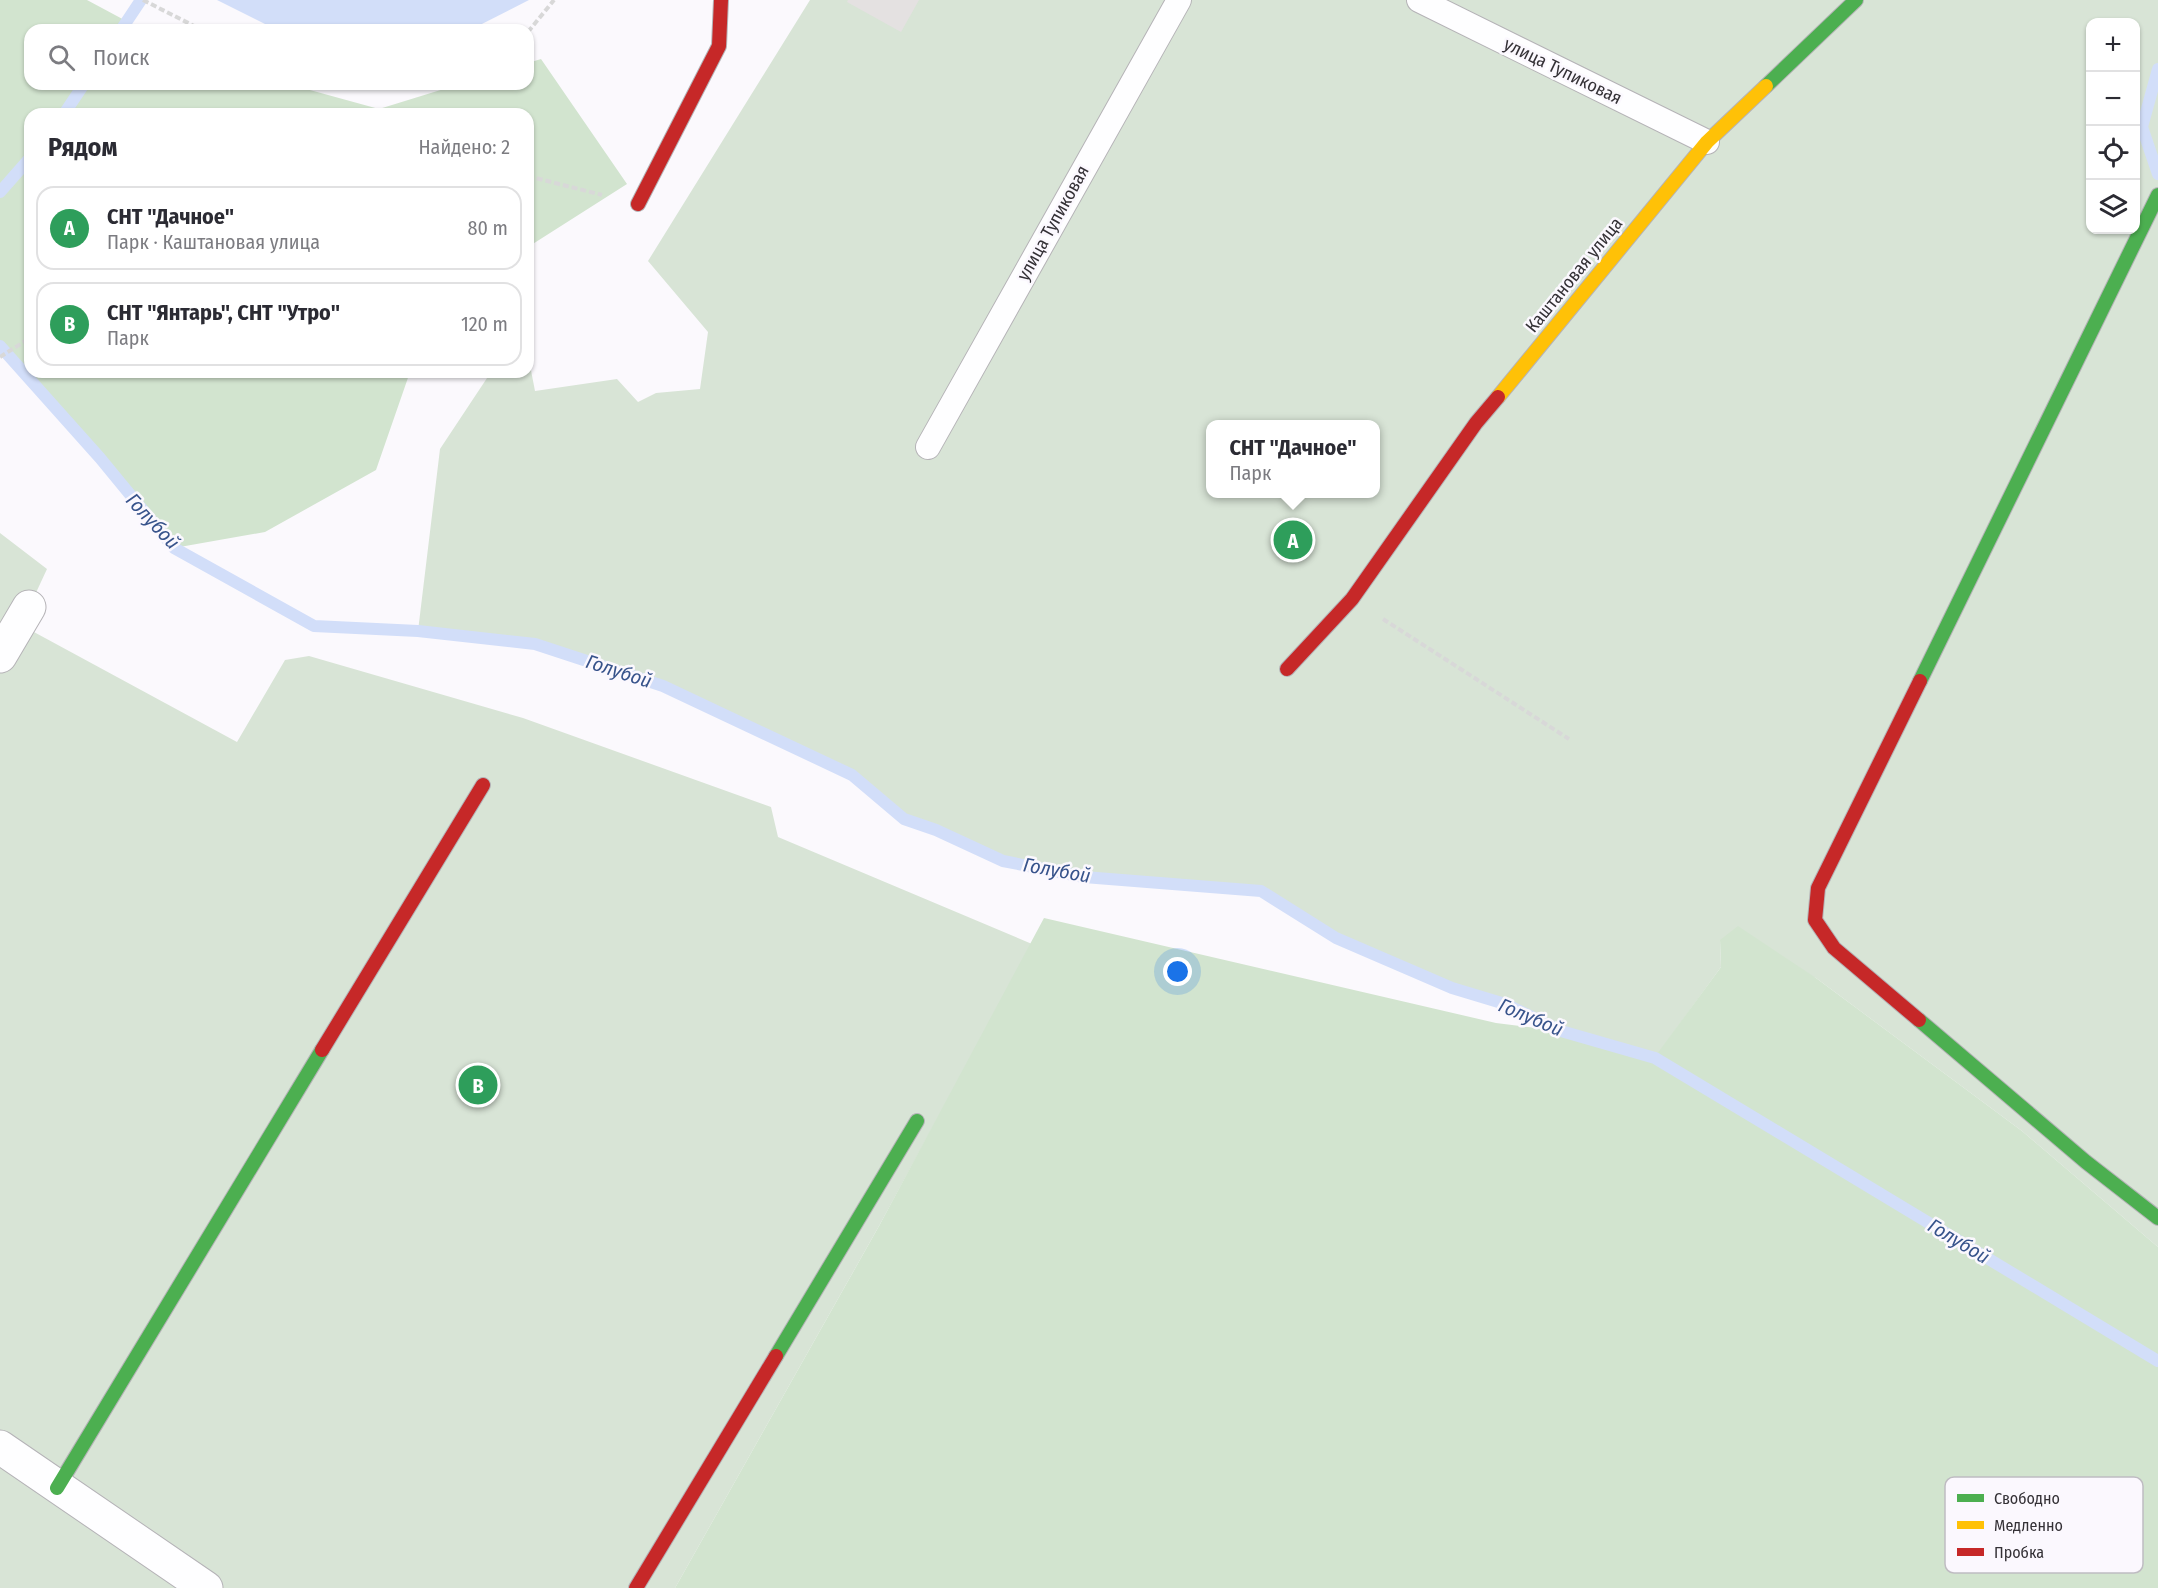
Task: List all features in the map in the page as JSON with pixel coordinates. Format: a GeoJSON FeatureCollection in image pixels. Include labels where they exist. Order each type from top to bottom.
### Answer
{"type":"FeatureCollection","features":[{"type":"Feature","properties":{"kind":"street"},"geometry":{"type":"LineString","coordinates":[[638,204],[719,46],[721,0]]}},
{"type":"Feature","properties":{"kind":"street","name":"Каштановая улица"},"geometry":{"type":"LineString","coordinates":[[1287,669],[1352,599],[1476,423],[1707,142],[1856,0]]}},
{"type":"Feature","properties":{"kind":"street"},"geometry":{"type":"LineString","coordinates":[[2158,195],[1818,888],[1815,920],[1834,948],[2086,1162],[2158,1218]]}},
{"type":"Feature","properties":{"kind":"street"},"geometry":{"type":"LineString","coordinates":[[0,656],[29,607]]}},
{"type":"Feature","properties":{"kind":"street"},"geometry":{"type":"LineString","coordinates":[[57,1488],[483,785]]}},
{"type":"Feature","properties":{"kind":"street"},"geometry":{"type":"LineString","coordinates":[[636,1588],[917,1121]]}},
{"type":"Feature","properties":{"kind":"street"},"geometry":{"type":"LineString","coordinates":[[0,1447],[206,1588]]}},
{"type":"Feature","properties":{"kind":"lane","name":"улица Тупиковая"},"geometry":{"type":"LineString","coordinates":[[928,447],[1179,0]]}},
{"type":"Feature","properties":{"kind":"lane","name":"улица Тупиковая"},"geometry":{"type":"LineString","coordinates":[[1419,0],[1707,142]]}},
{"type":"Feature","properties":{"kind":"path"},"geometry":{"type":"LineString","coordinates":[[143,0],[190,24]]}},
{"type":"Feature","properties":{"kind":"path"},"geometry":{"type":"LineString","coordinates":[[534,25],[554,0]]}},
{"type":"Feature","properties":{"kind":"path"},"geometry":{"type":"LineString","coordinates":[[534,178],[638,204]]}},
{"type":"Feature","properties":{"kind":"path"},"geometry":{"type":"LineString","coordinates":[[0,357],[24,342]]}},
{"type":"Feature","properties":{"kind":"path"},"geometry":{"type":"LineString","coordinates":[[1352,599],[1569,739]]}},
{"type":"Feature","properties":{"kind":"green space"},"geometry":{"type":"Polygon","coordinates":[[[0,0],[87,0],[132,24],[24,24],[24,90],[310,90],[375,108],[24,108],[24,373],[0,346],[0,0]]]}},
{"type":"Feature","properties":{"kind":"green space"},"geometry":{"type":"Polygon","coordinates":[[[810,0],[2158,0],[2158,1247],[2022,1131],[1816,978],[1720,940],[1721,967],[1655,1058],[1561,1031],[1505,1004],[1452,988],[1336,938],[1261,891],[1084,877],[1003,861],[936,830],[904,819],[852,775],[663,686],[535,644],[418,631],[440,449],[487,378],[532,378],[535,391],[617,379],[638,402],[656,393],[700,389],[708,332],[648,261],[810,0]]]}},
{"type":"Feature","properties":{"kind":"green space"},"geometry":{"type":"Polygon","coordinates":[[[541,59],[627,184],[534,243],[534,108],[382,108],[441,90],[534,90],[534,61],[541,59]]]}},
{"type":"Feature","properties":{"kind":"green space"},"geometry":{"type":"Polygon","coordinates":[[[29,378],[408,378],[376,470],[265,532],[174,548],[100,458],[29,378]]]}},
{"type":"Feature","properties":{"kind":"green space"},"geometry":{"type":"Polygon","coordinates":[[[0,533],[47,569],[21,625],[237,742],[285,660],[309,656],[523,718],[771,807],[778,837],[1032,944],[879,1226],[675,1588],[0,1588],[0,533]]]}},
{"type":"Feature","properties":{"kind":"green space"},"geometry":{"type":"Polygon","coordinates":[[[1044,918],[1496,1023],[1561,1031],[1654,1058],[1721,967],[1720,940],[1738,926],[1816,978],[2022,1131],[2158,1247],[2158,1588],[675,1588],[879,1226],[1044,918]]]}},
{"type":"Feature","properties":{"kind":"water"},"geometry":{"type":"Polygon","coordinates":[[[217,0],[529,0],[482,24],[265,24],[217,0]]]}},
{"type":"Feature","properties":{"kind":"building"},"geometry":{"type":"Polygon","coordinates":[[[848,0],[919,0],[901,32],[847,2],[848,0]]]}},
{"type":"Feature","properties":{"kind":"waterway"},"geometry":{"type":"LineString","coordinates":[[125,24],[141,0]]}},
{"type":"Feature","properties":{"kind":"waterway"},"geometry":{"type":"LineString","coordinates":[[2158,69],[2142,127],[2158,174]]}},
{"type":"Feature","properties":{"kind":"waterway"},"geometry":{"type":"LineString","coordinates":[[68,108],[80,90]]}},
{"type":"Feature","properties":{"kind":"waterway"},"geometry":{"type":"LineString","coordinates":[[0,192],[24,165]]}},
{"type":"Feature","properties":{"kind":"waterway","name":"Голубой"},"geometry":{"type":"LineString","coordinates":[[0,346],[24,373]]}},
{"type":"Feature","properties":{"kind":"waterway","name":"Голубой"},"geometry":{"type":"LineString","coordinates":[[29,378],[100,458],[174,548],[314,626],[418,631],[535,644],[663,686],[852,775],[904,819],[936,830],[1003,861],[1084,877],[1261,891],[1336,938],[1452,988],[1505,1004],[1561,1031],[1655,1058],[2158,1361]]}},
{"type":"Feature","properties":{"kind":"traffic: fast"},"geometry":{"type":"LineString","coordinates":[[1766,86],[1856,0]]}},
{"type":"Feature","properties":{"kind":"traffic: fast"},"geometry":{"type":"LineString","coordinates":[[1920,681],[2158,195]]}},
{"type":"Feature","properties":{"kind":"traffic: fast"},"geometry":{"type":"LineString","coordinates":[[1919,1020],[2086,1162],[2158,1218]]}},
{"type":"Feature","properties":{"kind":"traffic: fast"},"geometry":{"type":"LineString","coordinates":[[57,1488],[322,1050]]}},
{"type":"Feature","properties":{"kind":"traffic: fast"},"geometry":{"type":"LineString","coordinates":[[776,1356],[917,1121]]}},
{"type":"Feature","properties":{"kind":"traffic: slow"},"geometry":{"type":"LineString","coordinates":[[1498,397],[1707,142],[1766,86]]}},
{"type":"Feature","properties":{"kind":"traffic: jam"},"geometry":{"type":"LineString","coordinates":[[638,204],[719,46],[721,0]]}},
{"type":"Feature","properties":{"kind":"traffic: jam"},"geometry":{"type":"LineString","coordinates":[[1287,669],[1352,599],[1476,423],[1498,397]]}},
{"type":"Feature","properties":{"kind":"traffic: jam"},"geometry":{"type":"LineString","coordinates":[[1919,1020],[1834,948],[1815,920],[1818,888],[1920,681]]}},
{"type":"Feature","properties":{"kind":"traffic: jam"},"geometry":{"type":"LineString","coordinates":[[322,1050],[483,785]]}},
{"type":"Feature","properties":{"kind":"traffic: jam"},"geometry":{"type":"LineString","coordinates":[[636,1588],[776,1356]]}},
{"type":"Feature","properties":{"kind":"place","name":"СНТ \"Дачное\""},"geometry":{"type":"Point","coordinates":[1293,540]}},
{"type":"Feature","properties":{"kind":"place","name":"СНТ \"Янтарь\", СНТ \"Утро\""},"geometry":{"type":"Point","coordinates":[478,1085]}}]}
